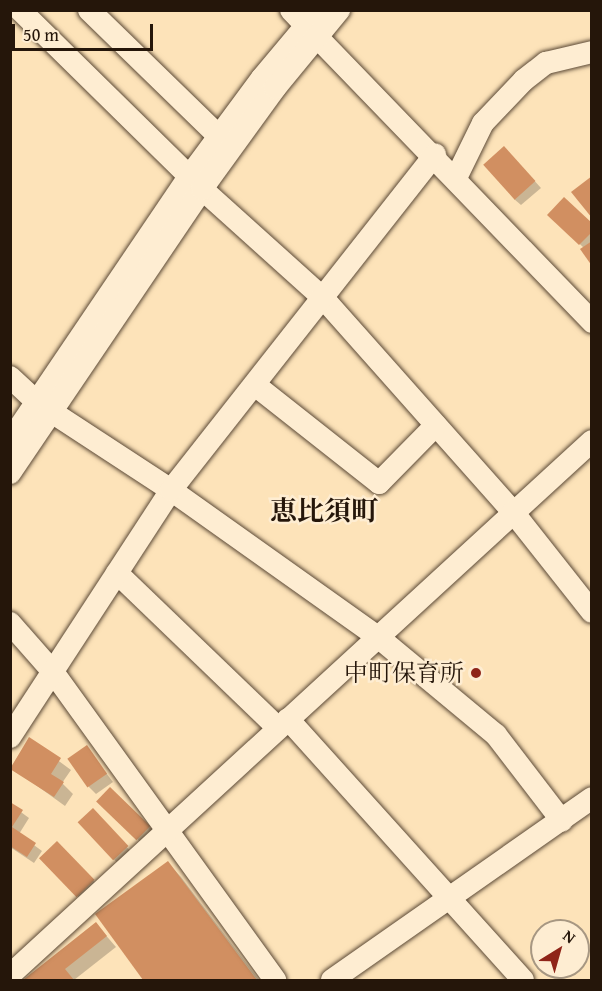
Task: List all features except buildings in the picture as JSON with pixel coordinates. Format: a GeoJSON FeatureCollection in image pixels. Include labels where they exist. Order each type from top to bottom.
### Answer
{"type":"FeatureCollection","features":[{"type":"Feature","properties":{"kind":"street"},"geometry":{"type":"LineString","coordinates":[[20,10],[196,182],[324,299],[513,512],[591,612]]}},
{"type":"Feature","properties":{"kind":"street"},"geometry":{"type":"LineString","coordinates":[[89,10],[225,142]]}},
{"type":"Feature","properties":{"kind":"street"},"geometry":{"type":"LineString","coordinates":[[10,473],[45,408],[196,182],[309,21],[339,10]]}},
{"type":"Feature","properties":{"kind":"street"},"geometry":{"type":"LineString","coordinates":[[309,21],[456,178],[583,298],[591,322]]}},
{"type":"Feature","properties":{"kind":"street"},"geometry":{"type":"LineString","coordinates":[[456,178],[483,123],[524,80],[546,63],[591,52]]}},
{"type":"Feature","properties":{"kind":"street"},"geometry":{"type":"LineString","coordinates":[[10,737],[171,490],[324,299],[435,155]]}},
{"type":"Feature","properties":{"kind":"street"},"geometry":{"type":"LineString","coordinates":[[10,377],[45,408],[171,490],[378,637],[496,735],[562,821]]}},
{"type":"Feature","properties":{"kind":"street"},"geometry":{"type":"LineString","coordinates":[[255,385],[379,483],[436,425]]}},
{"type":"Feature","properties":{"kind":"street"},"geometry":{"type":"LineString","coordinates":[[10,441],[45,408]]}},
{"type":"Feature","properties":{"kind":"street"},"geometry":{"type":"LineString","coordinates":[[10,975],[165,830],[591,441]]}},
{"type":"Feature","properties":{"kind":"street"},"geometry":{"type":"LineString","coordinates":[[117,573],[283,723],[450,899],[523,981]]}},
{"type":"Feature","properties":{"kind":"street"},"geometry":{"type":"LineString","coordinates":[[10,623],[53,672],[274,981]]}},
{"type":"Feature","properties":{"kind":"street"},"geometry":{"type":"LineString","coordinates":[[332,981],[562,821],[591,798]]}},
{"type":"Feature","properties":{"kind":"place","name":"中町保育所"},"geometry":{"type":"Point","coordinates":[476,673]}},
{"type":"Feature","properties":{"kind":"district","name":"恵比須町"},"geometry":{"type":"Point","coordinates":[324,511]}}]}
